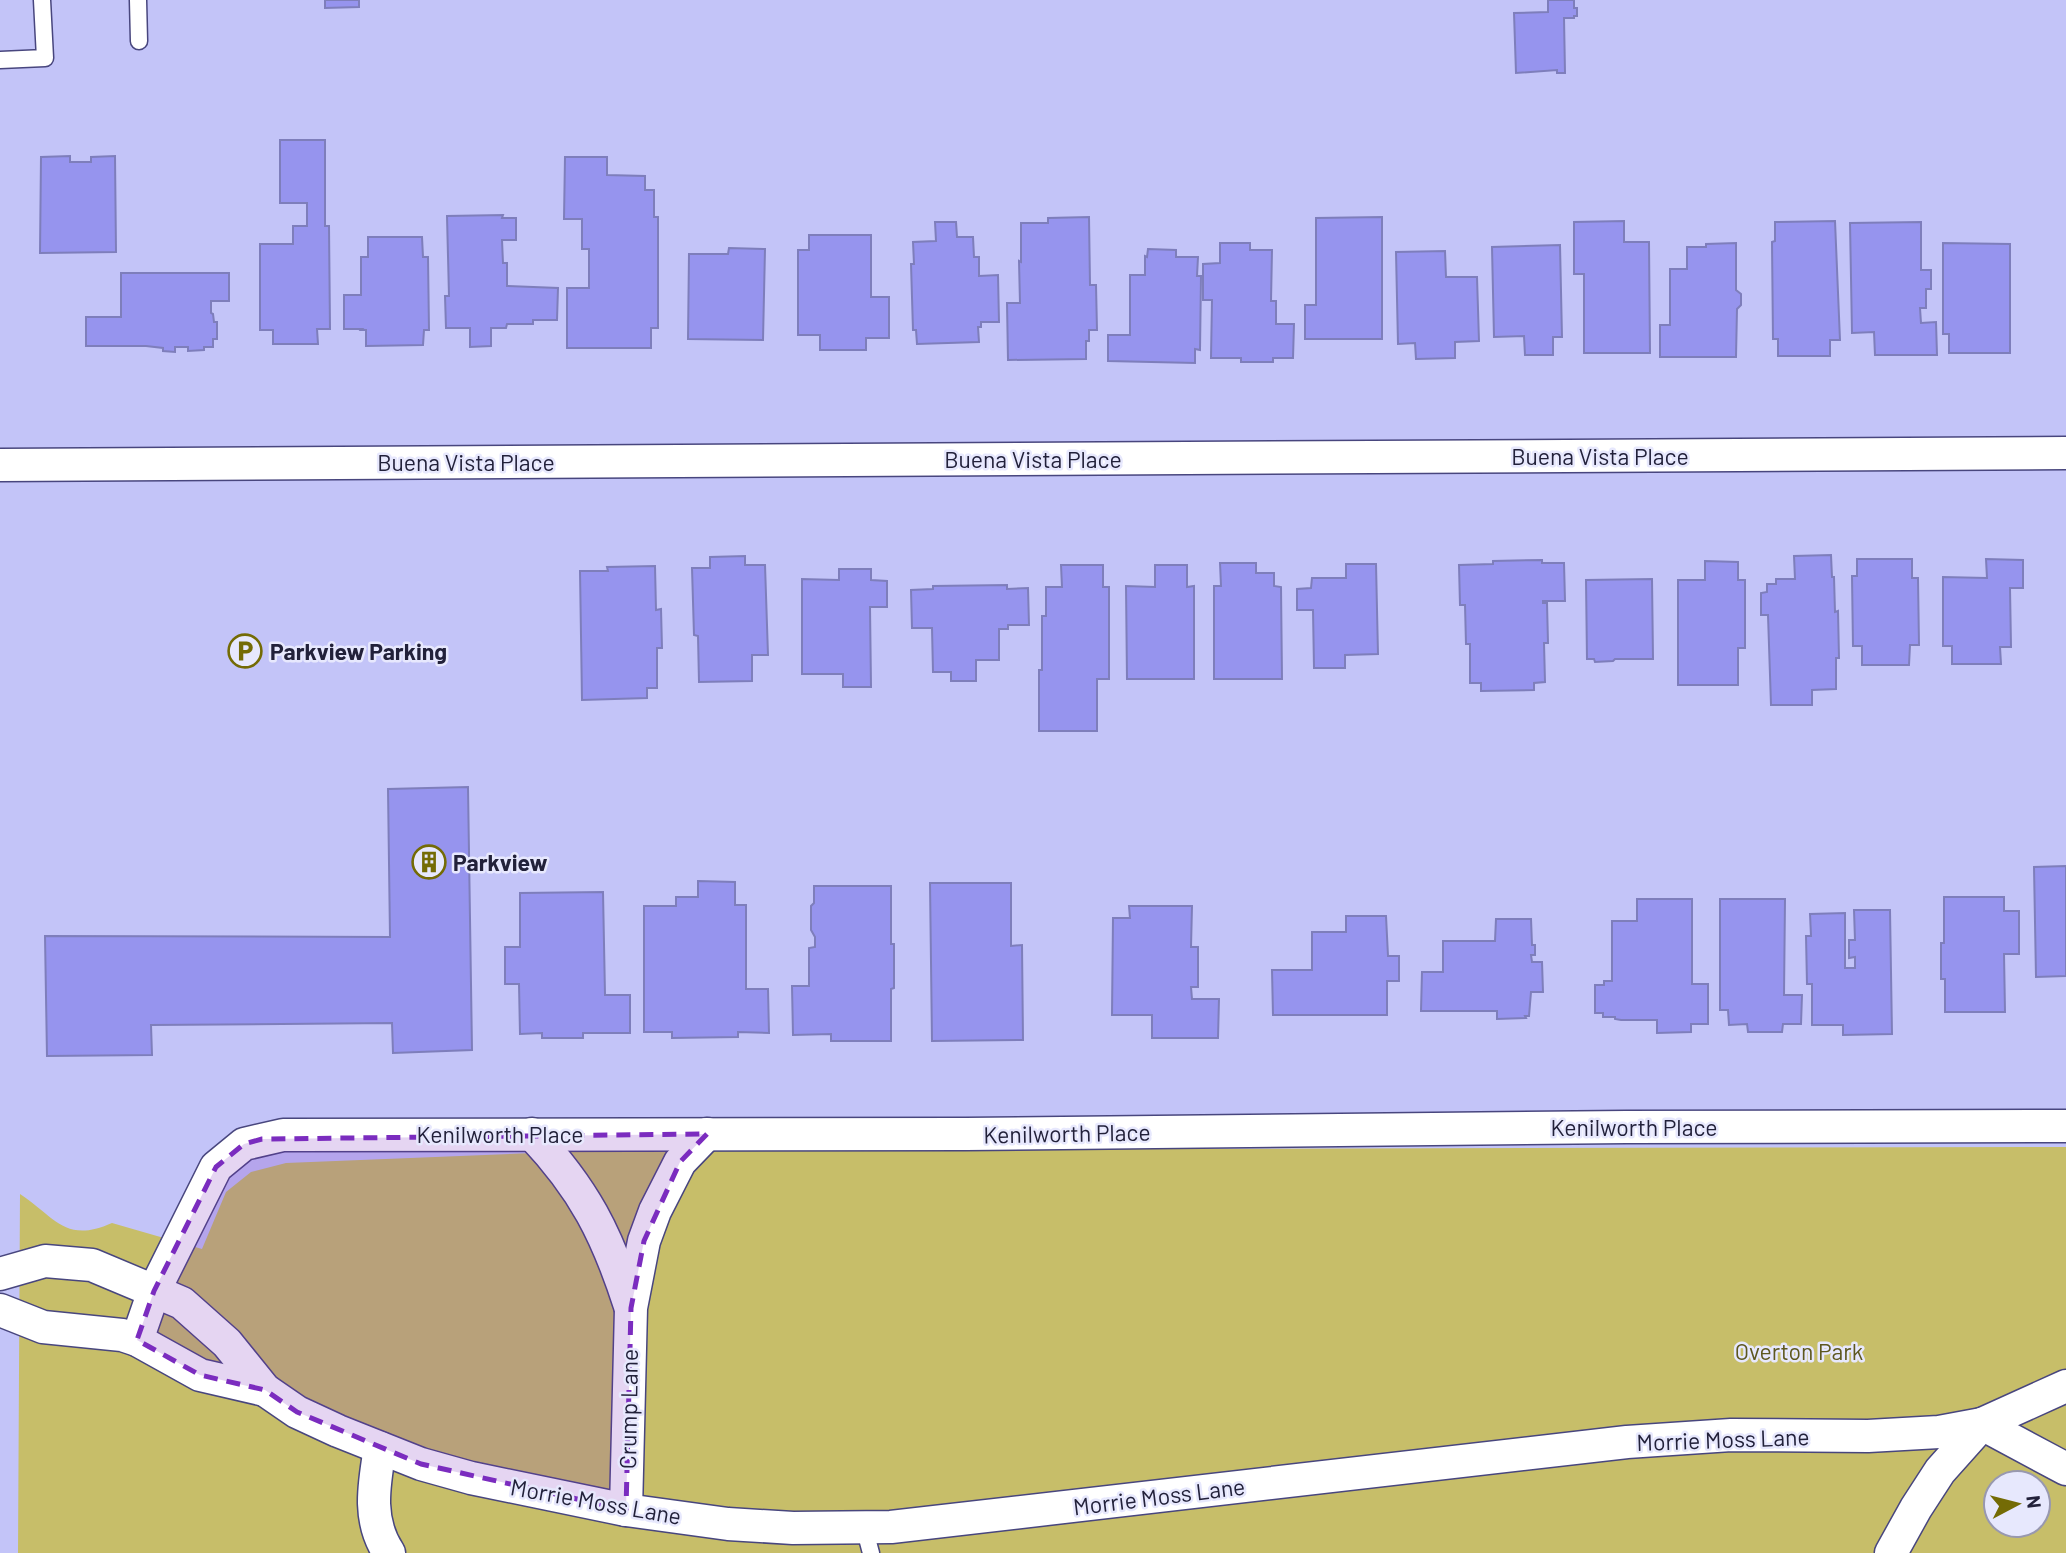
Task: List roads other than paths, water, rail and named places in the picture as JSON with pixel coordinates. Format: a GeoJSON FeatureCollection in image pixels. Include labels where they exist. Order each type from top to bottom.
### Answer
{"type":"FeatureCollection","features":[{"type":"Feature","properties":{"kind":"street","name":"Buena Vista Place"},"geometry":{"type":"LineString","coordinates":[[0,465],[2066,453]]}},
{"type":"Feature","properties":{"kind":"street","name":"Kenilworth Place"},"geometry":{"type":"LineString","coordinates":[[137,1340],[154,1291],[215,1167],[244,1144],[282,1135],[980,1134],[1626,1127],[2066,1126]]}},
{"type":"Feature","properties":{"kind":"street","name":"Crump Lane"},"geometry":{"type":"LineString","coordinates":[[532,1134],[557,1161],[594,1214],[618,1267],[631,1308]]}},
{"type":"Feature","properties":{"kind":"street","name":"Crump Lane"},"geometry":{"type":"LineString","coordinates":[[626,1510],[631,1308],[644,1241],[655,1211],[680,1162],[707,1134]]}},
{"type":"Feature","properties":{"kind":"street"},"geometry":{"type":"LineString","coordinates":[[0,1274],[45,1261],[92,1265],[154,1291]]}},
{"type":"Feature","properties":{"kind":"street","name":"Morrie Moss Lane"},"geometry":{"type":"LineString","coordinates":[[154,1291],[182,1303],[227,1343],[265,1390],[297,1412],[421,1464],[471,1478],[626,1510],[728,1524],[793,1528],[868,1540],[891,1527],[1627,1442],[1731,1435],[1905,1435],[1939,1432],[1982,1424],[2066,1386]]}},
{"type":"Feature","properties":{"kind":"street"},"geometry":{"type":"LineString","coordinates":[[0,1310],[43,1327],[99,1331],[137,1340]]}},
{"type":"Feature","properties":{"kind":"street","name":"Morrie Moss Lane"},"geometry":{"type":"LineString","coordinates":[[137,1340],[200,1375],[265,1390]]}},
{"type":"Feature","properties":{"kind":"street"},"geometry":{"type":"LineString","coordinates":[[1891,1553],[1940,1471],[1982,1424],[2066,1469]]}},
{"type":"Feature","properties":{"kind":"street"},"geometry":{"type":"LineString","coordinates":[[380,1448],[373,1500],[375,1522],[389,1553]]}},
{"type":"Feature","properties":{"kind":"lane"},"geometry":{"type":"LineString","coordinates":[[0,60],[45,58],[42,0]]}},
{"type":"Feature","properties":{"kind":"lane"},"geometry":{"type":"LineString","coordinates":[[138,0],[139,41]]}},
{"type":"Feature","properties":{"kind":"place","name":"Parkview Parking"},"geometry":{"type":"Point","coordinates":[245,651]}},
{"type":"Feature","properties":{"kind":"place","name":"Parkview"},"geometry":{"type":"Point","coordinates":[429,862]}},
{"type":"Feature","properties":{"kind":"park label","name":"Overton Park"},"geometry":{"type":"Point","coordinates":[1799,1351]}}]}
